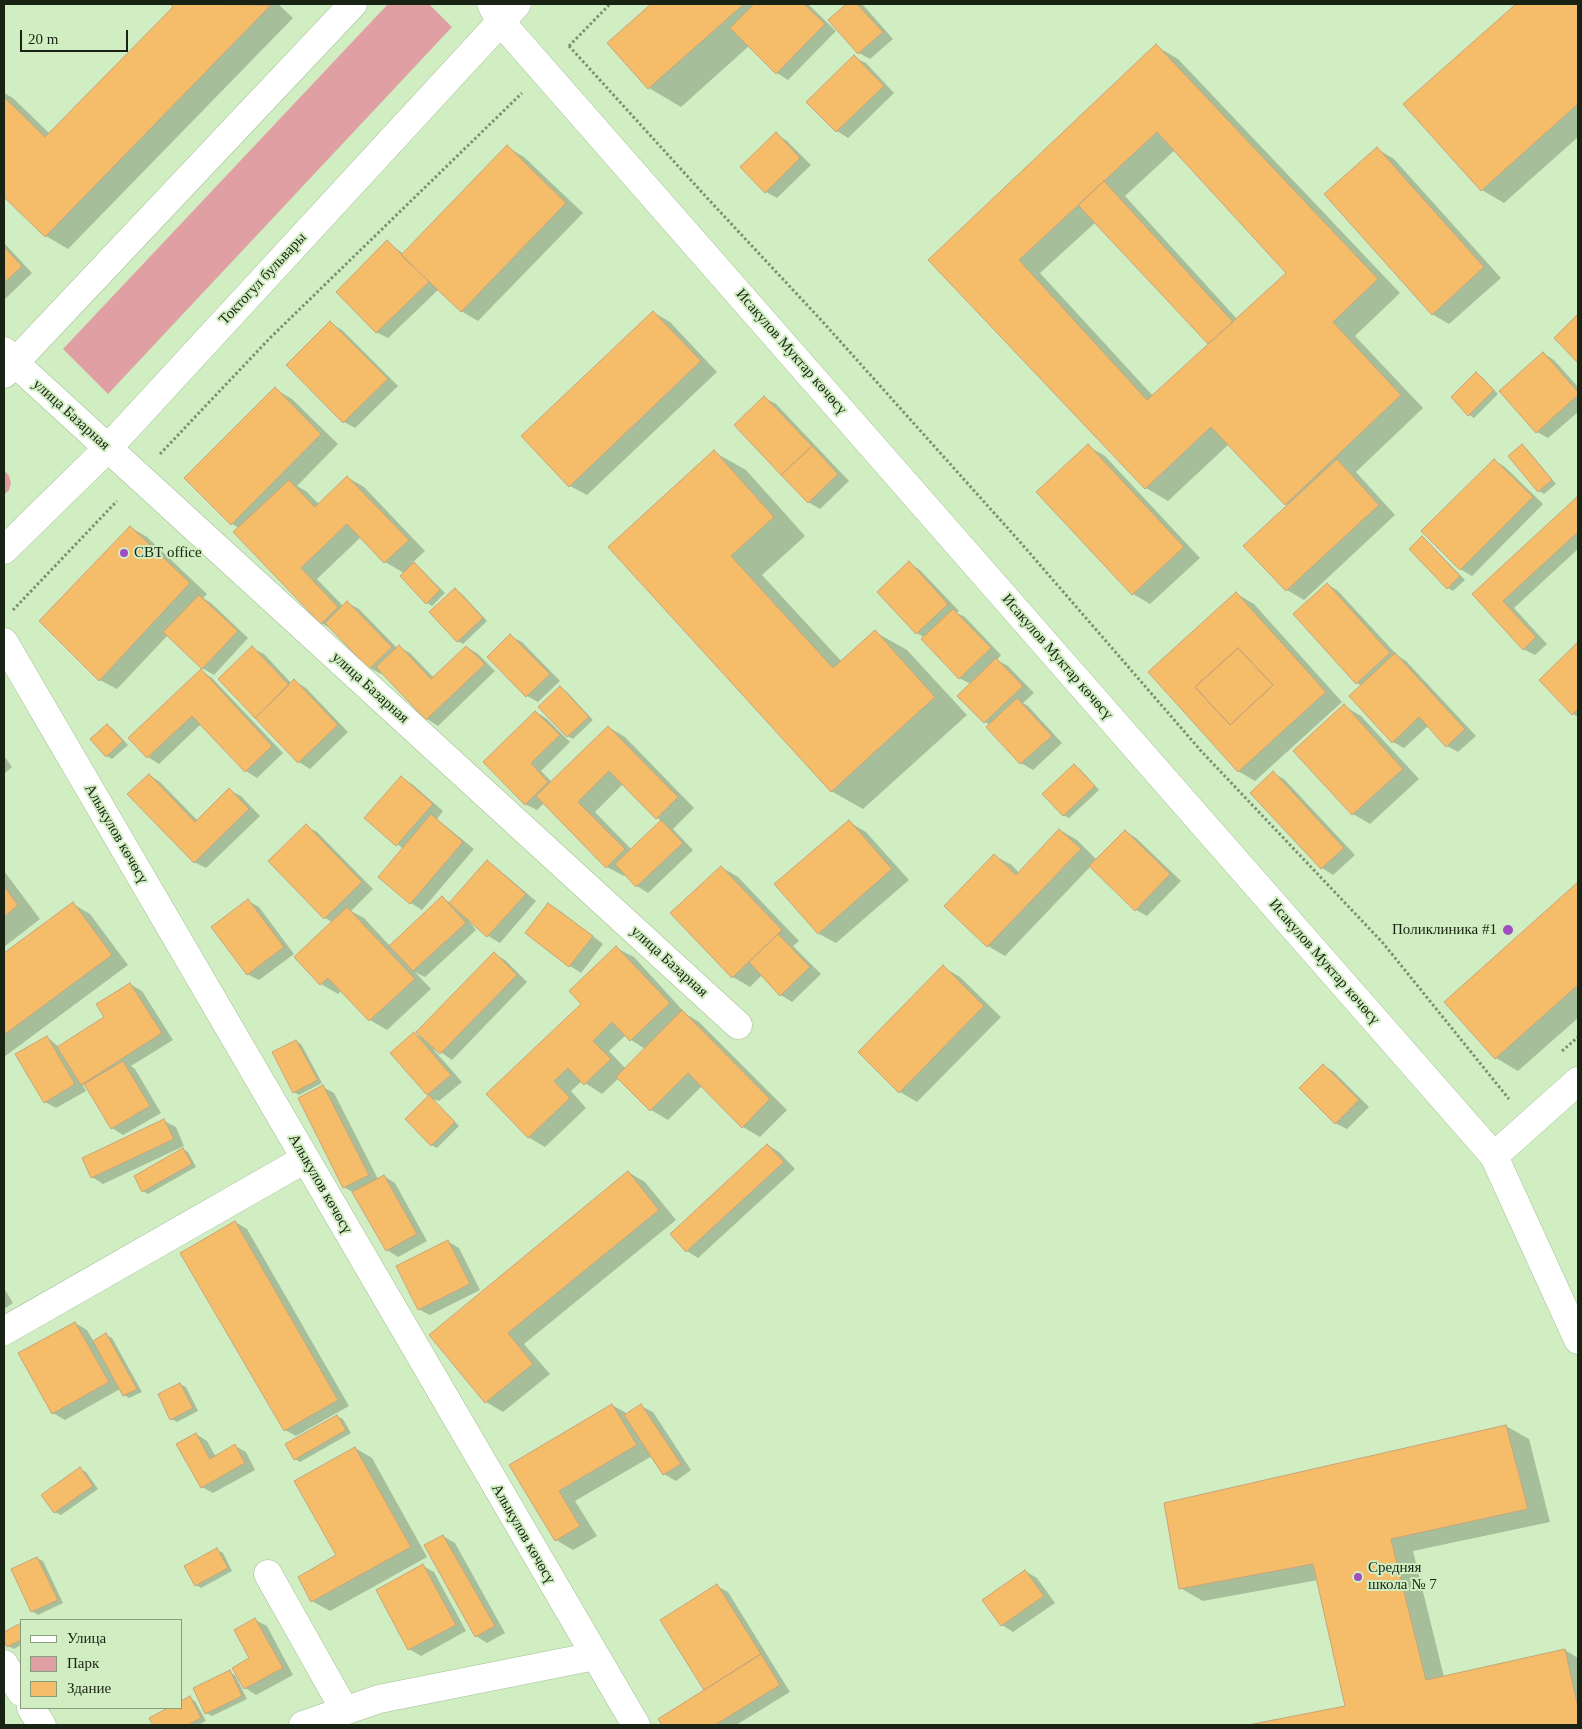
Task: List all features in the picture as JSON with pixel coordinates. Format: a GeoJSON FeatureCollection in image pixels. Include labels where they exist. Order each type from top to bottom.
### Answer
{"type":"FeatureCollection","features":[{"type":"Feature","properties":{"kind":"street"},"geometry":{"type":"LineString","coordinates":[[7,362],[353,4]]}},
{"type":"Feature","properties":{"kind":"street","name":"Исакулов Муктар көчөсү"},"geometry":{"type":"LineString","coordinates":[[502,9],[545,71],[1494,1156],[1578,1340]]}},
{"type":"Feature","properties":{"kind":"street","name":"Токтогул бульвары"},"geometry":{"type":"LineString","coordinates":[[4,550],[108,448],[502,9]]}},
{"type":"Feature","properties":{"kind":"street","name":"улица Базарная"},"geometry":{"type":"LineString","coordinates":[[7,362],[108,448],[738,1025]]}},
{"type":"Feature","properties":{"kind":"street","name":"Алыкулов көчөсү"},"geometry":{"type":"LineString","coordinates":[[4,642],[636,1725]]}},
{"type":"Feature","properties":{"kind":"street"},"geometry":{"type":"LineString","coordinates":[[1494,1156],[1578,1081]]}},
{"type":"Feature","properties":{"kind":"street"},"geometry":{"type":"LineString","coordinates":[[4,1332],[305,1158]]}},
{"type":"Feature","properties":{"kind":"street"},"geometry":{"type":"LineString","coordinates":[[268,1574],[345,1710]]}},
{"type":"Feature","properties":{"kind":"street"},"geometry":{"type":"LineString","coordinates":[[303,1725],[379,1699],[595,1656]]}},
{"type":"Feature","properties":{"kind":"street"},"geometry":{"type":"LineString","coordinates":[[4,1664],[20,1690]]}},
{"type":"Feature","properties":{"kind":"street"},"geometry":{"type":"LineString","coordinates":[[32,1709],[42,1725]]}},
{"type":"Feature","properties":{"kind":"path"},"geometry":{"type":"LineString","coordinates":[[10,613],[270,338],[545,71],[610,4]]}},
{"type":"Feature","properties":{"kind":"path"},"geometry":{"type":"LineString","coordinates":[[569,46],[708,200],[822,321],[1020,542],[1202,752],[1383,943],[1509,1099],[1516,1093]]}},
{"type":"Feature","properties":{"kind":"path"},"geometry":{"type":"LineString","coordinates":[[1557,1056],[1578,1037]]}},
{"type":"Feature","properties":{"kind":"green space"},"geometry":{"type":"Polygon","coordinates":[[[388,4],[429,4],[452,27],[108,394],[63,349],[388,4]]]}},
{"type":"Feature","properties":{"kind":"green space"},"geometry":{"type":"Polygon","coordinates":[[[4,470],[9,476],[11,483],[9,490],[4,495],[4,470]]]}},
{"type":"Feature","properties":{"kind":"building"},"geometry":{"type":"Polygon","coordinates":[[[170,4],[271,5],[45,237],[4,197],[4,97],[45,137],[173,7],[170,4]]]}},
{"type":"Feature","properties":{"kind":"building"},"geometry":{"type":"Polygon","coordinates":[[[651,4],[744,4],[648,89],[607,43],[651,4]]]}},
{"type":"Feature","properties":{"kind":"building"},"geometry":{"type":"Polygon","coordinates":[[[754,4],[804,4],[825,24],[776,74],[730,28],[754,4]]]}},
{"type":"Feature","properties":{"kind":"building"},"geometry":{"type":"Polygon","coordinates":[[[846,4],[857,4],[883,32],[858,54],[828,20],[846,4]]]}},
{"type":"Feature","properties":{"kind":"building"},"geometry":{"type":"Polygon","coordinates":[[[1516,4],[1578,4],[1578,104],[1481,191],[1403,104],[1516,4]]]}},
{"type":"Feature","properties":{"kind":"building"},"geometry":{"type":"Polygon","coordinates":[[[1156,44],[1378,279],[1333,322],[1401,395],[1285,505],[1211,427],[1145,489],[928,260],[1156,44]],[[1157,132],[1019,260],[1147,400],[1286,273],[1157,132]]]}},
{"type":"Feature","properties":{"kind":"building"},"geometry":{"type":"Polygon","coordinates":[[[854,55],[884,86],[836,132],[806,102],[854,55]]]}},
{"type":"Feature","properties":{"kind":"building"},"geometry":{"type":"Polygon","coordinates":[[[776,132],[800,158],[765,193],[740,167],[776,132]]]}},
{"type":"Feature","properties":{"kind":"building"},"geometry":{"type":"Polygon","coordinates":[[[507,145],[566,203],[461,312],[401,255],[507,145]]]}},
{"type":"Feature","properties":{"kind":"building"},"geometry":{"type":"Polygon","coordinates":[[[1377,147],[1484,267],[1432,315],[1324,194],[1377,147]]]}},
{"type":"Feature","properties":{"kind":"building"},"geometry":{"type":"Polygon","coordinates":[[[1104,181],[1233,322],[1208,344],[1078,205],[1104,181]]]}},
{"type":"Feature","properties":{"kind":"building"},"geometry":{"type":"Polygon","coordinates":[[[387,240],[429,282],[376,333],[336,292],[387,240]]]}},
{"type":"Feature","properties":{"kind":"building"},"geometry":{"type":"Polygon","coordinates":[[[4,247],[22,266],[4,283],[4,247]]]}},
{"type":"Feature","properties":{"kind":"building"},"geometry":{"type":"Polygon","coordinates":[[[653,311],[701,361],[569,487],[521,436],[653,311]]]}},
{"type":"Feature","properties":{"kind":"building"},"geometry":{"type":"Polygon","coordinates":[[[1578,314],[1578,363],[1554,338],[1578,314]]]}},
{"type":"Feature","properties":{"kind":"building"},"geometry":{"type":"Polygon","coordinates":[[[330,321],[388,379],[343,423],[286,365],[330,321]]]}},
{"type":"Feature","properties":{"kind":"building"},"geometry":{"type":"Polygon","coordinates":[[[1543,352],[1578,392],[1578,395],[1536,433],[1499,391],[1543,352]]]}},
{"type":"Feature","properties":{"kind":"building"},"geometry":{"type":"Polygon","coordinates":[[[1476,372],[1494,390],[1468,416],[1451,397],[1476,372]]]}},
{"type":"Feature","properties":{"kind":"building"},"geometry":{"type":"Polygon","coordinates":[[[275,387],[321,434],[231,525],[184,478],[275,387]]]}},
{"type":"Feature","properties":{"kind":"building"},"geometry":{"type":"Polygon","coordinates":[[[764,396],[812,446],[781,475],[734,425],[764,396]]]}},
{"type":"Feature","properties":{"kind":"building"},"geometry":{"type":"Polygon","coordinates":[[[1088,444],[1184,547],[1132,595],[1036,492],[1088,444]]]}},
{"type":"Feature","properties":{"kind":"building"},"geometry":{"type":"Polygon","coordinates":[[[1522,444],[1552,480],[1538,492],[1508,456],[1522,444]]]}},
{"type":"Feature","properties":{"kind":"building"},"geometry":{"type":"Polygon","coordinates":[[[812,446],[838,474],[808,503],[781,475],[812,446]]]}},
{"type":"Feature","properties":{"kind":"building"},"geometry":{"type":"Polygon","coordinates":[[[714,450],[774,517],[731,556],[833,668],[875,630],[935,697],[831,792],[608,547],[714,450]]]}},
{"type":"Feature","properties":{"kind":"building"},"geometry":{"type":"Polygon","coordinates":[[[1337,459],[1379,505],[1286,591],[1243,546],[1337,459]]]}},
{"type":"Feature","properties":{"kind":"building"},"geometry":{"type":"Polygon","coordinates":[[[1494,459],[1533,497],[1460,570],[1421,531],[1494,459]]]}},
{"type":"Feature","properties":{"kind":"building"},"geometry":{"type":"Polygon","coordinates":[[[347,476],[409,540],[384,563],[347,524],[301,568],[338,607],[321,624],[233,532],[289,480],[315,507],[347,476]]]}},
{"type":"Feature","properties":{"kind":"building"},"geometry":{"type":"Polygon","coordinates":[[[1578,496],[1578,532],[1503,601],[1536,637],[1523,650],[1472,594],[1578,496]]]}},
{"type":"Feature","properties":{"kind":"building"},"geometry":{"type":"Polygon","coordinates":[[[130,526],[190,583],[99,681],[39,621],[130,526]]]}},
{"type":"Feature","properties":{"kind":"building"},"geometry":{"type":"Polygon","coordinates":[[[1422,536],[1460,576],[1447,589],[1409,549],[1422,536]]]}},
{"type":"Feature","properties":{"kind":"building"},"geometry":{"type":"Polygon","coordinates":[[[909,561],[948,604],[916,634],[877,592],[909,561]]]}},
{"type":"Feature","properties":{"kind":"building"},"geometry":{"type":"Polygon","coordinates":[[[414,562],[440,590],[426,604],[400,576],[414,562]]]}},
{"type":"Feature","properties":{"kind":"building"},"geometry":{"type":"Polygon","coordinates":[[[1327,583],[1390,653],[1356,684],[1293,614],[1327,583]]]}},
{"type":"Feature","properties":{"kind":"building"},"geometry":{"type":"Polygon","coordinates":[[[455,588],[483,618],[457,642],[429,612],[455,588]]]}},
{"type":"Feature","properties":{"kind":"building"},"geometry":{"type":"Polygon","coordinates":[[[1236,592],[1326,692],[1238,772],[1148,672],[1236,592]],[[1238,648],[1195,687],[1230,725],[1273,685],[1238,648]]]}},
{"type":"Feature","properties":{"kind":"building"},"geometry":{"type":"Polygon","coordinates":[[[199,595],[238,631],[202,669],[163,632],[199,595]]]}},
{"type":"Feature","properties":{"kind":"building"},"geometry":{"type":"Polygon","coordinates":[[[347,601],[392,647],[369,669],[325,623],[347,601]]]}},
{"type":"Feature","properties":{"kind":"building"},"geometry":{"type":"Polygon","coordinates":[[[953,609],[991,648],[959,679],[921,639],[953,609]]]}},
{"type":"Feature","properties":{"kind":"building"},"geometry":{"type":"Polygon","coordinates":[[[510,634],[550,674],[526,697],[487,657],[510,634]]]}},
{"type":"Feature","properties":{"kind":"building"},"geometry":{"type":"Polygon","coordinates":[[[1578,642],[1578,709],[1572,715],[1539,680],[1578,642]]]}},
{"type":"Feature","properties":{"kind":"building"},"geometry":{"type":"Polygon","coordinates":[[[399,645],[431,679],[466,646],[485,664],[426,720],[376,667],[399,645]]]}},
{"type":"Feature","properties":{"kind":"building"},"geometry":{"type":"Polygon","coordinates":[[[252,646],[289,685],[255,718],[218,679],[252,646]]]}},
{"type":"Feature","properties":{"kind":"building"},"geometry":{"type":"Polygon","coordinates":[[[1238,648],[1273,685],[1230,725],[1195,687],[1238,648]]]}},
{"type":"Feature","properties":{"kind":"building"},"geometry":{"type":"Polygon","coordinates":[[[1395,653],[1465,729],[1446,747],[1419,717],[1392,743],[1349,696],[1395,653]]]}},
{"type":"Feature","properties":{"kind":"building"},"geometry":{"type":"Polygon","coordinates":[[[996,658],[1023,686],[984,723],[957,696],[996,658]]]}},
{"type":"Feature","properties":{"kind":"building"},"geometry":{"type":"Polygon","coordinates":[[[201,669],[272,746],[245,772],[192,716],[147,758],[128,738],[201,669]]]}},
{"type":"Feature","properties":{"kind":"building"},"geometry":{"type":"Polygon","coordinates":[[[294,679],[338,725],[298,763],[255,718],[294,679]]]}},
{"type":"Feature","properties":{"kind":"building"},"geometry":{"type":"Polygon","coordinates":[[[560,686],[589,717],[567,737],[538,707],[560,686]]]}},
{"type":"Feature","properties":{"kind":"building"},"geometry":{"type":"Polygon","coordinates":[[[1017,698],[1052,736],[1020,764],[986,727],[1017,698]]]}},
{"type":"Feature","properties":{"kind":"building"},"geometry":{"type":"Polygon","coordinates":[[[1344,704],[1403,769],[1352,815],[1293,751],[1344,704]]]}},
{"type":"Feature","properties":{"kind":"building"},"geometry":{"type":"Polygon","coordinates":[[[535,711],[560,735],[531,763],[548,782],[525,805],[483,762],[535,711]]]}},
{"type":"Feature","properties":{"kind":"building"},"geometry":{"type":"Polygon","coordinates":[[[107,724],[123,741],[106,757],[90,739],[107,724]]]}},
{"type":"Feature","properties":{"kind":"building"},"geometry":{"type":"Polygon","coordinates":[[[608,726],[678,797],[656,819],[609,771],[578,802],[625,849],[606,868],[536,796],[608,726]]]}},
{"type":"Feature","properties":{"kind":"building"},"geometry":{"type":"Polygon","coordinates":[[[1074,764],[1095,786],[1063,816],[1042,794],[1074,764]]]}},
{"type":"Feature","properties":{"kind":"building"},"geometry":{"type":"Polygon","coordinates":[[[1273,771],[1344,848],[1321,869],[1250,793],[1273,771]]]}},
{"type":"Feature","properties":{"kind":"building"},"geometry":{"type":"Polygon","coordinates":[[[149,774],[195,822],[229,788],[249,809],[194,863],[127,794],[149,774]]]}},
{"type":"Feature","properties":{"kind":"building"},"geometry":{"type":"Polygon","coordinates":[[[401,776],[433,804],[396,846],[364,818],[401,776]]]}},
{"type":"Feature","properties":{"kind":"building"},"geometry":{"type":"Polygon","coordinates":[[[431,814],[463,842],[410,904],[378,877],[431,814]]]}},
{"type":"Feature","properties":{"kind":"building"},"geometry":{"type":"Polygon","coordinates":[[[661,820],[683,843],[636,887],[615,864],[661,820]]]}},
{"type":"Feature","properties":{"kind":"building"},"geometry":{"type":"Polygon","coordinates":[[[849,820],[892,869],[818,934],[774,884],[849,820]]]}},
{"type":"Feature","properties":{"kind":"building"},"geometry":{"type":"Polygon","coordinates":[[[306,824],[362,882],[324,919],[268,861],[306,824]]]}},
{"type":"Feature","properties":{"kind":"building"},"geometry":{"type":"Polygon","coordinates":[[[1059,829],[1081,849],[987,947],[944,906],[994,854],[1016,875],[1059,829]]]}},
{"type":"Feature","properties":{"kind":"building"},"geometry":{"type":"Polygon","coordinates":[[[1125,830],[1170,874],[1135,911],[1089,866],[1125,830]]]}},
{"type":"Feature","properties":{"kind":"building"},"geometry":{"type":"Polygon","coordinates":[[[487,860],[526,894],[487,937],[449,903],[487,860]]]}},
{"type":"Feature","properties":{"kind":"building"},"geometry":{"type":"Polygon","coordinates":[[[721,866],[782,930],[732,978],[670,913],[721,866]]]}},
{"type":"Feature","properties":{"kind":"building"},"geometry":{"type":"Polygon","coordinates":[[[1578,882],[1578,985],[1495,1059],[1444,1002],[1578,882]]]}},
{"type":"Feature","properties":{"kind":"building"},"geometry":{"type":"Polygon","coordinates":[[[4,886],[18,905],[4,917],[4,886]]]}},
{"type":"Feature","properties":{"kind":"building"},"geometry":{"type":"Polygon","coordinates":[[[442,896],[466,923],[413,971],[389,946],[442,896]]]}},
{"type":"Feature","properties":{"kind":"building"},"geometry":{"type":"Polygon","coordinates":[[[248,899],[284,947],[247,975],[211,927],[248,899]]]}},
{"type":"Feature","properties":{"kind":"building"},"geometry":{"type":"Polygon","coordinates":[[[73,902],[112,955],[4,1035],[4,953],[73,902]]]}},
{"type":"Feature","properties":{"kind":"building"},"geometry":{"type":"Polygon","coordinates":[[[548,903],[593,936],[569,967],[525,933],[548,903]]]}},
{"type":"Feature","properties":{"kind":"building"},"geometry":{"type":"Polygon","coordinates":[[[347,907],[415,979],[369,1021],[328,978],[320,985],[294,957],[347,907]]]}},
{"type":"Feature","properties":{"kind":"building"},"geometry":{"type":"Polygon","coordinates":[[[778,934],[810,967],[780,996],[749,962],[778,934]]]}},
{"type":"Feature","properties":{"kind":"building"},"geometry":{"type":"Polygon","coordinates":[[[616,946],[670,1003],[630,1041],[612,1022],[593,1041],[611,1059],[584,1085],[568,1068],[554,1081],[570,1098],[528,1138],[486,1094],[581,1004],[569,991],[616,946]]]}},
{"type":"Feature","properties":{"kind":"building"},"geometry":{"type":"Polygon","coordinates":[[[494,952],[517,975],[440,1054],[416,1032],[494,952]]]}},
{"type":"Feature","properties":{"kind":"building"},"geometry":{"type":"Polygon","coordinates":[[[943,965],[984,1006],[899,1093],[858,1052],[943,965]]]}},
{"type":"Feature","properties":{"kind":"building"},"geometry":{"type":"Polygon","coordinates":[[[130,983],[162,1033],[81,1085],[57,1047],[104,1017],[96,1004],[130,983]]]}},
{"type":"Feature","properties":{"kind":"building"},"geometry":{"type":"Polygon","coordinates":[[[682,1010],[770,1099],[742,1128],[688,1073],[650,1111],[616,1077],[682,1010]]]}},
{"type":"Feature","properties":{"kind":"building"},"geometry":{"type":"Polygon","coordinates":[[[414,1032],[451,1075],[427,1095],[390,1053],[414,1032]]]}},
{"type":"Feature","properties":{"kind":"building"},"geometry":{"type":"Polygon","coordinates":[[[47,1036],[75,1084],[44,1103],[15,1054],[47,1036]]]}},
{"type":"Feature","properties":{"kind":"building"},"geometry":{"type":"Polygon","coordinates":[[[296,1040],[318,1080],[293,1093],[272,1052],[296,1040]]]}},
{"type":"Feature","properties":{"kind":"building"},"geometry":{"type":"Polygon","coordinates":[[[123,1061],[150,1106],[111,1129],[84,1084],[123,1061]]]}},
{"type":"Feature","properties":{"kind":"building"},"geometry":{"type":"Polygon","coordinates":[[[1323,1064],[1359,1100],[1335,1124],[1299,1088],[1323,1064]]]}},
{"type":"Feature","properties":{"kind":"building"},"geometry":{"type":"Polygon","coordinates":[[[323,1085],[369,1175],[343,1188],[298,1098],[323,1085]]]}},
{"type":"Feature","properties":{"kind":"building"},"geometry":{"type":"Polygon","coordinates":[[[429,1095],[455,1122],[431,1146],[405,1119],[429,1095]]]}},
{"type":"Feature","properties":{"kind":"building"},"geometry":{"type":"Polygon","coordinates":[[[164,1119],[174,1139],[91,1178],[82,1158],[164,1119]]]}},
{"type":"Feature","properties":{"kind":"building"},"geometry":{"type":"Polygon","coordinates":[[[767,1144],[784,1162],[686,1252],[670,1234],[767,1144]]]}},
{"type":"Feature","properties":{"kind":"building"},"geometry":{"type":"Polygon","coordinates":[[[183,1148],[192,1164],[142,1192],[134,1176],[183,1148]]]}},
{"type":"Feature","properties":{"kind":"building"},"geometry":{"type":"Polygon","coordinates":[[[628,1171],[659,1210],[508,1333],[533,1364],[485,1403],[429,1335],[628,1171]]]}},
{"type":"Feature","properties":{"kind":"building"},"geometry":{"type":"Polygon","coordinates":[[[384,1175],[417,1234],[386,1251],[352,1192],[384,1175]]]}},
{"type":"Feature","properties":{"kind":"building"},"geometry":{"type":"Polygon","coordinates":[[[235,1221],[338,1400],[284,1431],[180,1253],[235,1221]]]}},
{"type":"Feature","properties":{"kind":"building"},"geometry":{"type":"Polygon","coordinates":[[[448,1240],[470,1284],[418,1310],[396,1266],[448,1240]]]}},
{"type":"Feature","properties":{"kind":"building"},"geometry":{"type":"Polygon","coordinates":[[[75,1322],[109,1382],[52,1414],[18,1353],[75,1322]]]}},
{"type":"Feature","properties":{"kind":"building"},"geometry":{"type":"Polygon","coordinates":[[[106,1333],[137,1389],[123,1396],[93,1341],[106,1333]]]}},
{"type":"Feature","properties":{"kind":"building"},"geometry":{"type":"Polygon","coordinates":[[[180,1383],[193,1408],[170,1420],[158,1394],[180,1383]]]}},
{"type":"Feature","properties":{"kind":"building"},"geometry":{"type":"Polygon","coordinates":[[[612,1404],[637,1445],[559,1491],[580,1526],[555,1541],[509,1465],[612,1404]]]}},
{"type":"Feature","properties":{"kind":"building"},"geometry":{"type":"Polygon","coordinates":[[[641,1404],[681,1464],[663,1475],[624,1415],[641,1404]]]}},
{"type":"Feature","properties":{"kind":"building"},"geometry":{"type":"Polygon","coordinates":[[[337,1415],[346,1430],[294,1460],[285,1444],[337,1415]]]}},
{"type":"Feature","properties":{"kind":"building","name":"Средняя школа № 7"},"geometry":{"type":"Polygon","coordinates":[[[1506,1425],[1528,1509],[1391,1539],[1426,1680],[1565,1649],[1578,1707],[1578,1725],[1248,1725],[1345,1706],[1313,1564],[1179,1589],[1164,1503],[1506,1425]]]}},
{"type":"Feature","properties":{"kind":"building"},"geometry":{"type":"Polygon","coordinates":[[[196,1433],[210,1459],[235,1444],[245,1463],[201,1488],[176,1444],[196,1433]]]}},
{"type":"Feature","properties":{"kind":"building"},"geometry":{"type":"Polygon","coordinates":[[[355,1447],[411,1547],[311,1602],[298,1577],[336,1555],[294,1481],[355,1447]]]}},
{"type":"Feature","properties":{"kind":"building"},"geometry":{"type":"Polygon","coordinates":[[[80,1467],[93,1486],[54,1513],[41,1495],[80,1467]]]}},
{"type":"Feature","properties":{"kind":"building"},"geometry":{"type":"Polygon","coordinates":[[[443,1535],[495,1626],[475,1637],[424,1545],[443,1535]]]}},
{"type":"Feature","properties":{"kind":"building"},"geometry":{"type":"Polygon","coordinates":[[[217,1548],[228,1568],[195,1586],[184,1566],[217,1548]]]}},
{"type":"Feature","properties":{"kind":"building"},"geometry":{"type":"Polygon","coordinates":[[[37,1557],[58,1600],[31,1612],[11,1569],[37,1557]]]}},
{"type":"Feature","properties":{"kind":"building"},"geometry":{"type":"Polygon","coordinates":[[[423,1564],[456,1625],[408,1650],[376,1590],[423,1564]]]}},
{"type":"Feature","properties":{"kind":"building"},"geometry":{"type":"Polygon","coordinates":[[[1025,1570],[1044,1596],[1001,1626],[982,1600],[1025,1570]]]}},
{"type":"Feature","properties":{"kind":"building"},"geometry":{"type":"Polygon","coordinates":[[[717,1584],[761,1654],[704,1690],[660,1620],[717,1584]]]}},
{"type":"Feature","properties":{"kind":"building"},"geometry":{"type":"Polygon","coordinates":[[[255,1618],[283,1668],[244,1689],[232,1668],[249,1658],[234,1630],[255,1618]]]}},
{"type":"Feature","properties":{"kind":"building"},"geometry":{"type":"Polygon","coordinates":[[[20,1624],[20,1640],[7,1647],[4,1640],[4,1632],[20,1624]]]}},
{"type":"Feature","properties":{"kind":"building"},"geometry":{"type":"Polygon","coordinates":[[[761,1654],[780,1685],[715,1725],[662,1725],[658,1719],[761,1654]]]}},
{"type":"Feature","properties":{"kind":"building"},"geometry":{"type":"Polygon","coordinates":[[[230,1670],[242,1696],[205,1714],[193,1688],[230,1670]]]}},
{"type":"Feature","properties":{"kind":"building"},"geometry":{"type":"Polygon","coordinates":[[[190,1696],[201,1718],[187,1725],[153,1725],[149,1718],[166,1709],[182,1709],[182,1700],[190,1696]]]}},
{"type":"Feature","properties":{"kind":"place","name":"CBT office"},"geometry":{"type":"Point","coordinates":[124,553]}},
{"type":"Feature","properties":{"kind":"place","name":"Поликлиника #1"},"geometry":{"type":"Point","coordinates":[1508,930]}},
{"type":"Feature","properties":{"kind":"place","name":"Средняя школа № 7"},"geometry":{"type":"Point","coordinates":[1358,1577]}}]}
